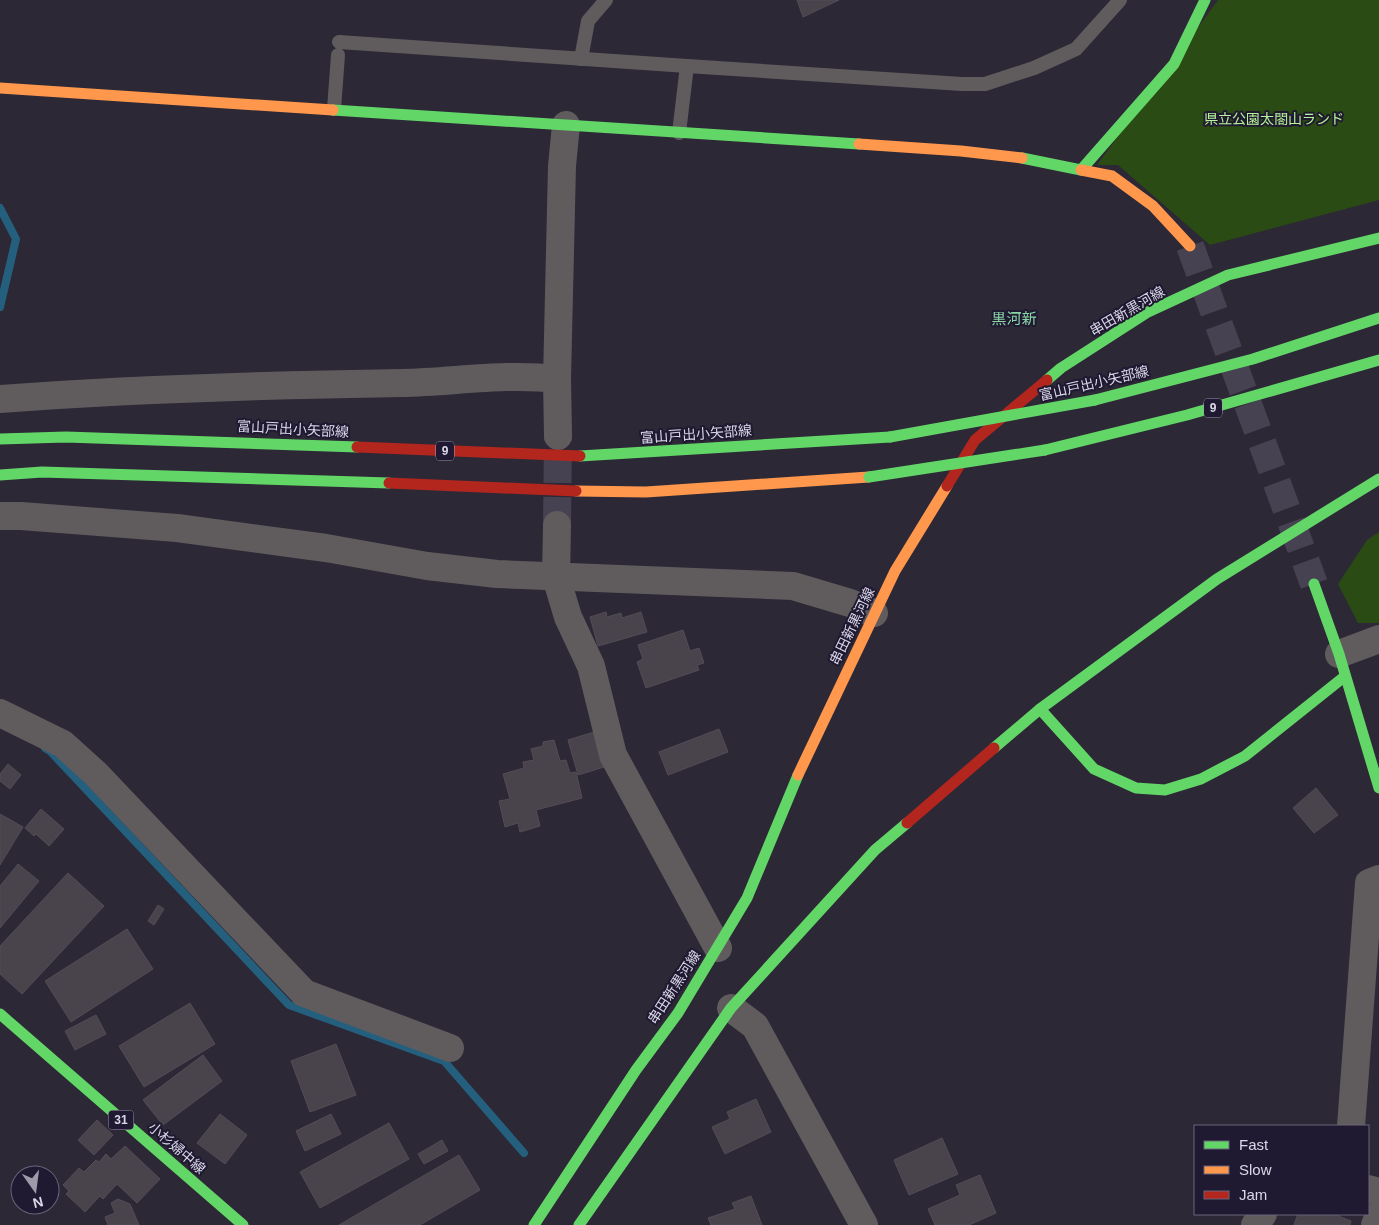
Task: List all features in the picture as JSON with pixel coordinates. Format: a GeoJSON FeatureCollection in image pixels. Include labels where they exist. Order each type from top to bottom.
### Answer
{"type":"FeatureCollection","features":[{"type":"Feature","properties":{"kind":"main road"},"geometry":{"type":"LineString","coordinates":[[1081,170],[1174,64],[1205,0]]}},
{"type":"Feature","properties":{"kind":"main road"},"geometry":{"type":"LineString","coordinates":[[0,88],[961,151],[1028,159],[1112,176],[1153,206],[1190,246]]}},
{"type":"Feature","properties":{"kind":"main road","name":"串田新黒河線"},"geometry":{"type":"LineString","coordinates":[[534,1225],[636,1070],[678,1014],[747,898],[801,767],[894,571],[975,440],[1061,368],[1148,312],[1228,275],[1379,238]]}},
{"type":"Feature","properties":{"kind":"main road","name":"富山戸出小矢部線"},"geometry":{"type":"LineString","coordinates":[[0,439],[66,437],[220,441],[568,457],[890,436],[1095,400],[1253,359],[1379,318]]}},
{"type":"Feature","properties":{"kind":"main road","name":"9"},"geometry":{"type":"LineString","coordinates":[[0,475],[42,472],[392,483],[553,491],[636,492],[869,478],[1045,450],[1187,415],[1379,360]]}},
{"type":"Feature","properties":{"kind":"main road"},"geometry":{"type":"LineString","coordinates":[[579,1225],[731,1008],[875,850],[1040,710],[1217,579],[1379,479]]}},
{"type":"Feature","properties":{"kind":"main road"},"geometry":{"type":"LineString","coordinates":[[1314,584],[1379,788]]}},
{"type":"Feature","properties":{"kind":"main road"},"geometry":{"type":"LineString","coordinates":[[1040,710],[1094,770],[1136,788],[1166,790],[1201,779],[1245,756],[1341,666]]}},
{"type":"Feature","properties":{"kind":"main road","name":"小杉婦中線"},"geometry":{"type":"LineString","coordinates":[[0,1014],[243,1225]]}},
{"type":"Feature","properties":{"kind":"street"},"geometry":{"type":"LineString","coordinates":[[558,436],[557,379],[562,166],[566,125]]}},
{"type":"Feature","properties":{"kind":"street"},"geometry":{"type":"LineString","coordinates":[[0,399],[90,392],[428,382],[525,375],[557,379]]}},
{"type":"Feature","properties":{"kind":"street"},"geometry":{"type":"LineString","coordinates":[[0,516],[177,528],[326,548],[427,566],[497,574],[792,586],[850,603],[874,613]]}},
{"type":"Feature","properties":{"kind":"street"},"geometry":{"type":"LineString","coordinates":[[557,525],[556,577],[568,617],[591,666],[613,755],[718,948]]}},
{"type":"Feature","properties":{"kind":"street"},"geometry":{"type":"LineString","coordinates":[[1341,666],[1379,639]]}},
{"type":"Feature","properties":{"kind":"street"},"geometry":{"type":"LineString","coordinates":[[0,713],[63,744],[95,773],[304,993],[450,1048]]}},
{"type":"Feature","properties":{"kind":"street"},"geometry":{"type":"LineString","coordinates":[[1351,1125],[1369,882],[1379,879]]}},
{"type":"Feature","properties":{"kind":"street"},"geometry":{"type":"LineString","coordinates":[[731,1008],[756,1026],[864,1225]]}},
{"type":"Feature","properties":{"kind":"street"},"geometry":{"type":"LineString","coordinates":[[1375,1225],[1379,1215]]}},
{"type":"Feature","properties":{"kind":"lane"},"geometry":{"type":"LineString","coordinates":[[580,59],[588,21],[606,0]]}},
{"type":"Feature","properties":{"kind":"lane"},"geometry":{"type":"LineString","coordinates":[[334,109],[339,49],[580,59],[687,66],[754,65],[962,84],[985,84],[1034,68],[1076,49],[1120,0]]}},
{"type":"Feature","properties":{"kind":"lane"},"geometry":{"type":"LineString","coordinates":[[680,133],[687,66]]}},
{"type":"Feature","properties":{"kind":"green space","name":"県立公園太閤山ランド"},"geometry":{"type":"Polygon","coordinates":[[[1218,0],[1379,0],[1379,200],[1210,245],[1118,165],[1097,165],[1218,0]]]}},
{"type":"Feature","properties":{"kind":"green space"},"geometry":{"type":"Polygon","coordinates":[[[1379,532],[1379,623],[1358,623],[1338,584],[1367,540],[1379,532]]]}},
{"type":"Feature","properties":{"kind":"building"},"geometry":{"type":"Polygon","coordinates":[[[797,0],[839,0],[803,17],[797,0]]]}},
{"type":"Feature","properties":{"kind":"building"},"geometry":{"type":"Polygon","coordinates":[[[606,612],[607,617],[621,613],[622,618],[641,612],[647,632],[598,646],[590,617],[606,612]]]}},
{"type":"Feature","properties":{"kind":"building"},"geometry":{"type":"Polygon","coordinates":[[[683,630],[690,651],[699,648],[704,663],[697,665],[699,670],[646,688],[637,662],[643,659],[638,645],[683,630]]]}},
{"type":"Feature","properties":{"kind":"building"},"geometry":{"type":"Polygon","coordinates":[[[719,729],[728,752],[668,775],[659,752],[719,729]]]}},
{"type":"Feature","properties":{"kind":"building"},"geometry":{"type":"Polygon","coordinates":[[[594,732],[604,767],[578,775],[568,740],[594,732]]]}},
{"type":"Feature","properties":{"kind":"building"},"geometry":{"type":"Polygon","coordinates":[[[554,740],[560,761],[566,760],[570,773],[576,772],[582,798],[536,810],[540,826],[520,832],[518,823],[505,827],[499,801],[510,799],[503,774],[524,768],[523,762],[534,760],[531,749],[543,746],[543,742],[554,740]]]}},
{"type":"Feature","properties":{"kind":"building"},"geometry":{"type":"Polygon","coordinates":[[[8,764],[21,775],[10,789],[0,781],[0,774],[8,764]]]}},
{"type":"Feature","properties":{"kind":"building"},"geometry":{"type":"Polygon","coordinates":[[[1316,788],[1338,815],[1314,833],[1293,808],[1316,788]]]}},
{"type":"Feature","properties":{"kind":"building"},"geometry":{"type":"Polygon","coordinates":[[[41,809],[64,829],[49,846],[36,834],[34,836],[25,828],[41,809]]]}},
{"type":"Feature","properties":{"kind":"building"},"geometry":{"type":"Polygon","coordinates":[[[0,814],[23,827],[0,865],[0,814]]]}},
{"type":"Feature","properties":{"kind":"building"},"geometry":{"type":"Polygon","coordinates":[[[18,864],[39,881],[0,928],[0,886],[18,864]]]}},
{"type":"Feature","properties":{"kind":"building"},"geometry":{"type":"Polygon","coordinates":[[[68,873],[104,906],[22,994],[0,974],[0,946],[68,873]]]}},
{"type":"Feature","properties":{"kind":"building"},"geometry":{"type":"Polygon","coordinates":[[[158,905],[164,909],[154,925],[148,921],[158,905]]]}},
{"type":"Feature","properties":{"kind":"building"},"geometry":{"type":"Polygon","coordinates":[[[127,929],[153,969],[71,1022],[45,981],[127,929]]]}},
{"type":"Feature","properties":{"kind":"building"},"geometry":{"type":"Polygon","coordinates":[[[190,1003],[215,1044],[144,1087],[119,1046],[190,1003]]]}},
{"type":"Feature","properties":{"kind":"building"},"geometry":{"type":"Polygon","coordinates":[[[96,1015],[106,1034],[75,1050],[65,1031],[96,1015]]]}},
{"type":"Feature","properties":{"kind":"building"},"geometry":{"type":"Polygon","coordinates":[[[336,1044],[356,1095],[310,1112],[291,1061],[336,1044]]]}},
{"type":"Feature","properties":{"kind":"building"},"geometry":{"type":"Polygon","coordinates":[[[203,1055],[222,1081],[163,1125],[143,1100],[203,1055]]]}},
{"type":"Feature","properties":{"kind":"building"},"geometry":{"type":"Polygon","coordinates":[[[756,1099],[771,1132],[725,1154],[712,1127],[730,1119],[727,1112],[756,1099]]]}},
{"type":"Feature","properties":{"kind":"building"},"geometry":{"type":"Polygon","coordinates":[[[220,1114],[247,1135],[225,1164],[197,1143],[220,1114]]]}},
{"type":"Feature","properties":{"kind":"building"},"geometry":{"type":"Polygon","coordinates":[[[331,1114],[341,1134],[305,1151],[296,1131],[331,1114]]]}},
{"type":"Feature","properties":{"kind":"building"},"geometry":{"type":"Polygon","coordinates":[[[97,1120],[113,1135],[94,1155],[78,1140],[97,1120]]]}},
{"type":"Feature","properties":{"kind":"building"},"geometry":{"type":"Polygon","coordinates":[[[389,1123],[409,1159],[320,1208],[300,1172],[389,1123]]]}},
{"type":"Feature","properties":{"kind":"building"},"geometry":{"type":"Polygon","coordinates":[[[942,1138],[958,1174],[909,1195],[894,1160],[942,1138]]]}},
{"type":"Feature","properties":{"kind":"building"},"geometry":{"type":"Polygon","coordinates":[[[442,1140],[448,1151],[424,1164],[418,1154],[442,1140]]]}},
{"type":"Feature","properties":{"kind":"building"},"geometry":{"type":"Polygon","coordinates":[[[125,1146],[160,1179],[137,1203],[117,1184],[103,1199],[100,1196],[85,1212],[66,1194],[69,1191],[63,1185],[79,1168],[84,1172],[96,1160],[99,1162],[106,1154],[111,1159],[125,1146]]]}},
{"type":"Feature","properties":{"kind":"building"},"geometry":{"type":"Polygon","coordinates":[[[459,1155],[480,1190],[420,1225],[339,1225],[459,1155]]]}},
{"type":"Feature","properties":{"kind":"building"},"geometry":{"type":"Polygon","coordinates":[[[980,1175],[996,1213],[969,1225],[935,1225],[928,1209],[960,1195],[956,1185],[980,1175]]]}},
{"type":"Feature","properties":{"kind":"building"},"geometry":{"type":"Polygon","coordinates":[[[751,1196],[762,1225],[711,1225],[708,1218],[735,1209],[732,1203],[751,1196]]]}},
{"type":"Feature","properties":{"kind":"building"},"geometry":{"type":"Polygon","coordinates":[[[118,1199],[130,1204],[139,1225],[108,1225],[105,1217],[115,1213],[111,1203],[118,1199]]]}},
{"type":"Feature","properties":{"kind":"building"},"geometry":{"type":"Polygon","coordinates":[[[1298,1215],[1338,1215],[1351,1221],[1350,1225],[1294,1225],[1298,1215]]]}},
{"type":"Feature","properties":{"kind":"waterway"},"geometry":{"type":"LineString","coordinates":[[0,208],[16,239],[0,307]]}},
{"type":"Feature","properties":{"kind":"waterway"},"geometry":{"type":"LineString","coordinates":[[45,748],[50,751],[289,1005],[444,1061],[524,1153]]}},
{"type":"Feature","properties":{"kind":"tunnel"},"geometry":{"type":"LineString","coordinates":[[1190,246],[1314,584]]}},
{"type":"Feature","properties":{"kind":"tunnel"},"geometry":{"type":"LineString","coordinates":[[557,525],[558,436]]}},
{"type":"Feature","properties":{"kind":"traffic: fast"},"geometry":{"type":"LineString","coordinates":[[1022,158],[1081,170],[1174,64],[1205,0]]}},
{"type":"Feature","properties":{"kind":"traffic: fast"},"geometry":{"type":"LineString","coordinates":[[333,110],[859,144]]}},
{"type":"Feature","properties":{"kind":"traffic: fast"},"geometry":{"type":"LineString","coordinates":[[1047,380],[1061,368],[1148,312],[1228,275],[1379,238]]}},
{"type":"Feature","properties":{"kind":"traffic: fast"},"geometry":{"type":"LineString","coordinates":[[1095,400],[1253,359],[1379,318]]}},
{"type":"Feature","properties":{"kind":"traffic: fast"},"geometry":{"type":"LineString","coordinates":[[1045,450],[1187,415],[1379,360]]}},
{"type":"Feature","properties":{"kind":"traffic: fast"},"geometry":{"type":"LineString","coordinates":[[890,437],[1095,400]]}},
{"type":"Feature","properties":{"kind":"traffic: fast"},"geometry":{"type":"LineString","coordinates":[[0,439],[66,437],[357,447]]}},
{"type":"Feature","properties":{"kind":"traffic: fast"},"geometry":{"type":"LineString","coordinates":[[580,456],[890,437]]}},
{"type":"Feature","properties":{"kind":"traffic: fast"},"geometry":{"type":"LineString","coordinates":[[869,477],[1045,450]]}},
{"type":"Feature","properties":{"kind":"traffic: fast"},"geometry":{"type":"LineString","coordinates":[[0,475],[42,472],[389,483]]}},
{"type":"Feature","properties":{"kind":"traffic: fast"},"geometry":{"type":"LineString","coordinates":[[994,748],[1040,709],[1217,579],[1379,479]]}},
{"type":"Feature","properties":{"kind":"traffic: fast"},"geometry":{"type":"LineString","coordinates":[[1314,584],[1339,654],[1379,788]]}},
{"type":"Feature","properties":{"kind":"traffic: fast"},"geometry":{"type":"LineString","coordinates":[[1040,709],[1094,769],[1136,788],[1165,790],[1201,779],[1245,756],[1344,677]]}},
{"type":"Feature","properties":{"kind":"traffic: fast"},"geometry":{"type":"LineString","coordinates":[[534,1225],[636,1070],[678,1013],[747,898],[798,775]]}},
{"type":"Feature","properties":{"kind":"traffic: fast"},"geometry":{"type":"LineString","coordinates":[[579,1225],[731,1008],[875,850],[907,823]]}},
{"type":"Feature","properties":{"kind":"traffic: fast"},"geometry":{"type":"LineString","coordinates":[[0,1014],[243,1225]]}},
{"type":"Feature","properties":{"kind":"traffic: slow"},"geometry":{"type":"LineString","coordinates":[[0,88],[333,110]]}},
{"type":"Feature","properties":{"kind":"traffic: slow"},"geometry":{"type":"LineString","coordinates":[[859,144],[961,151],[1022,158]]}},
{"type":"Feature","properties":{"kind":"traffic: slow"},"geometry":{"type":"LineString","coordinates":[[1081,170],[1112,176],[1153,206],[1190,246]]}},
{"type":"Feature","properties":{"kind":"traffic: slow"},"geometry":{"type":"LineString","coordinates":[[576,491],[646,492],[869,477]]}},
{"type":"Feature","properties":{"kind":"traffic: slow"},"geometry":{"type":"LineString","coordinates":[[798,775],[895,571],[947,486]]}},
{"type":"Feature","properties":{"kind":"traffic: jam"},"geometry":{"type":"LineString","coordinates":[[947,486],[975,440],[1047,380]]}},
{"type":"Feature","properties":{"kind":"traffic: jam"},"geometry":{"type":"LineString","coordinates":[[357,447],[580,456]]}},
{"type":"Feature","properties":{"kind":"traffic: jam"},"geometry":{"type":"LineString","coordinates":[[389,483],[576,491]]}},
{"type":"Feature","properties":{"kind":"traffic: jam"},"geometry":{"type":"LineString","coordinates":[[907,823],[994,748]]}},
{"type":"Feature","properties":{"kind":"district","name":"黒河新"},"geometry":{"type":"Point","coordinates":[1014,318]}}]}
